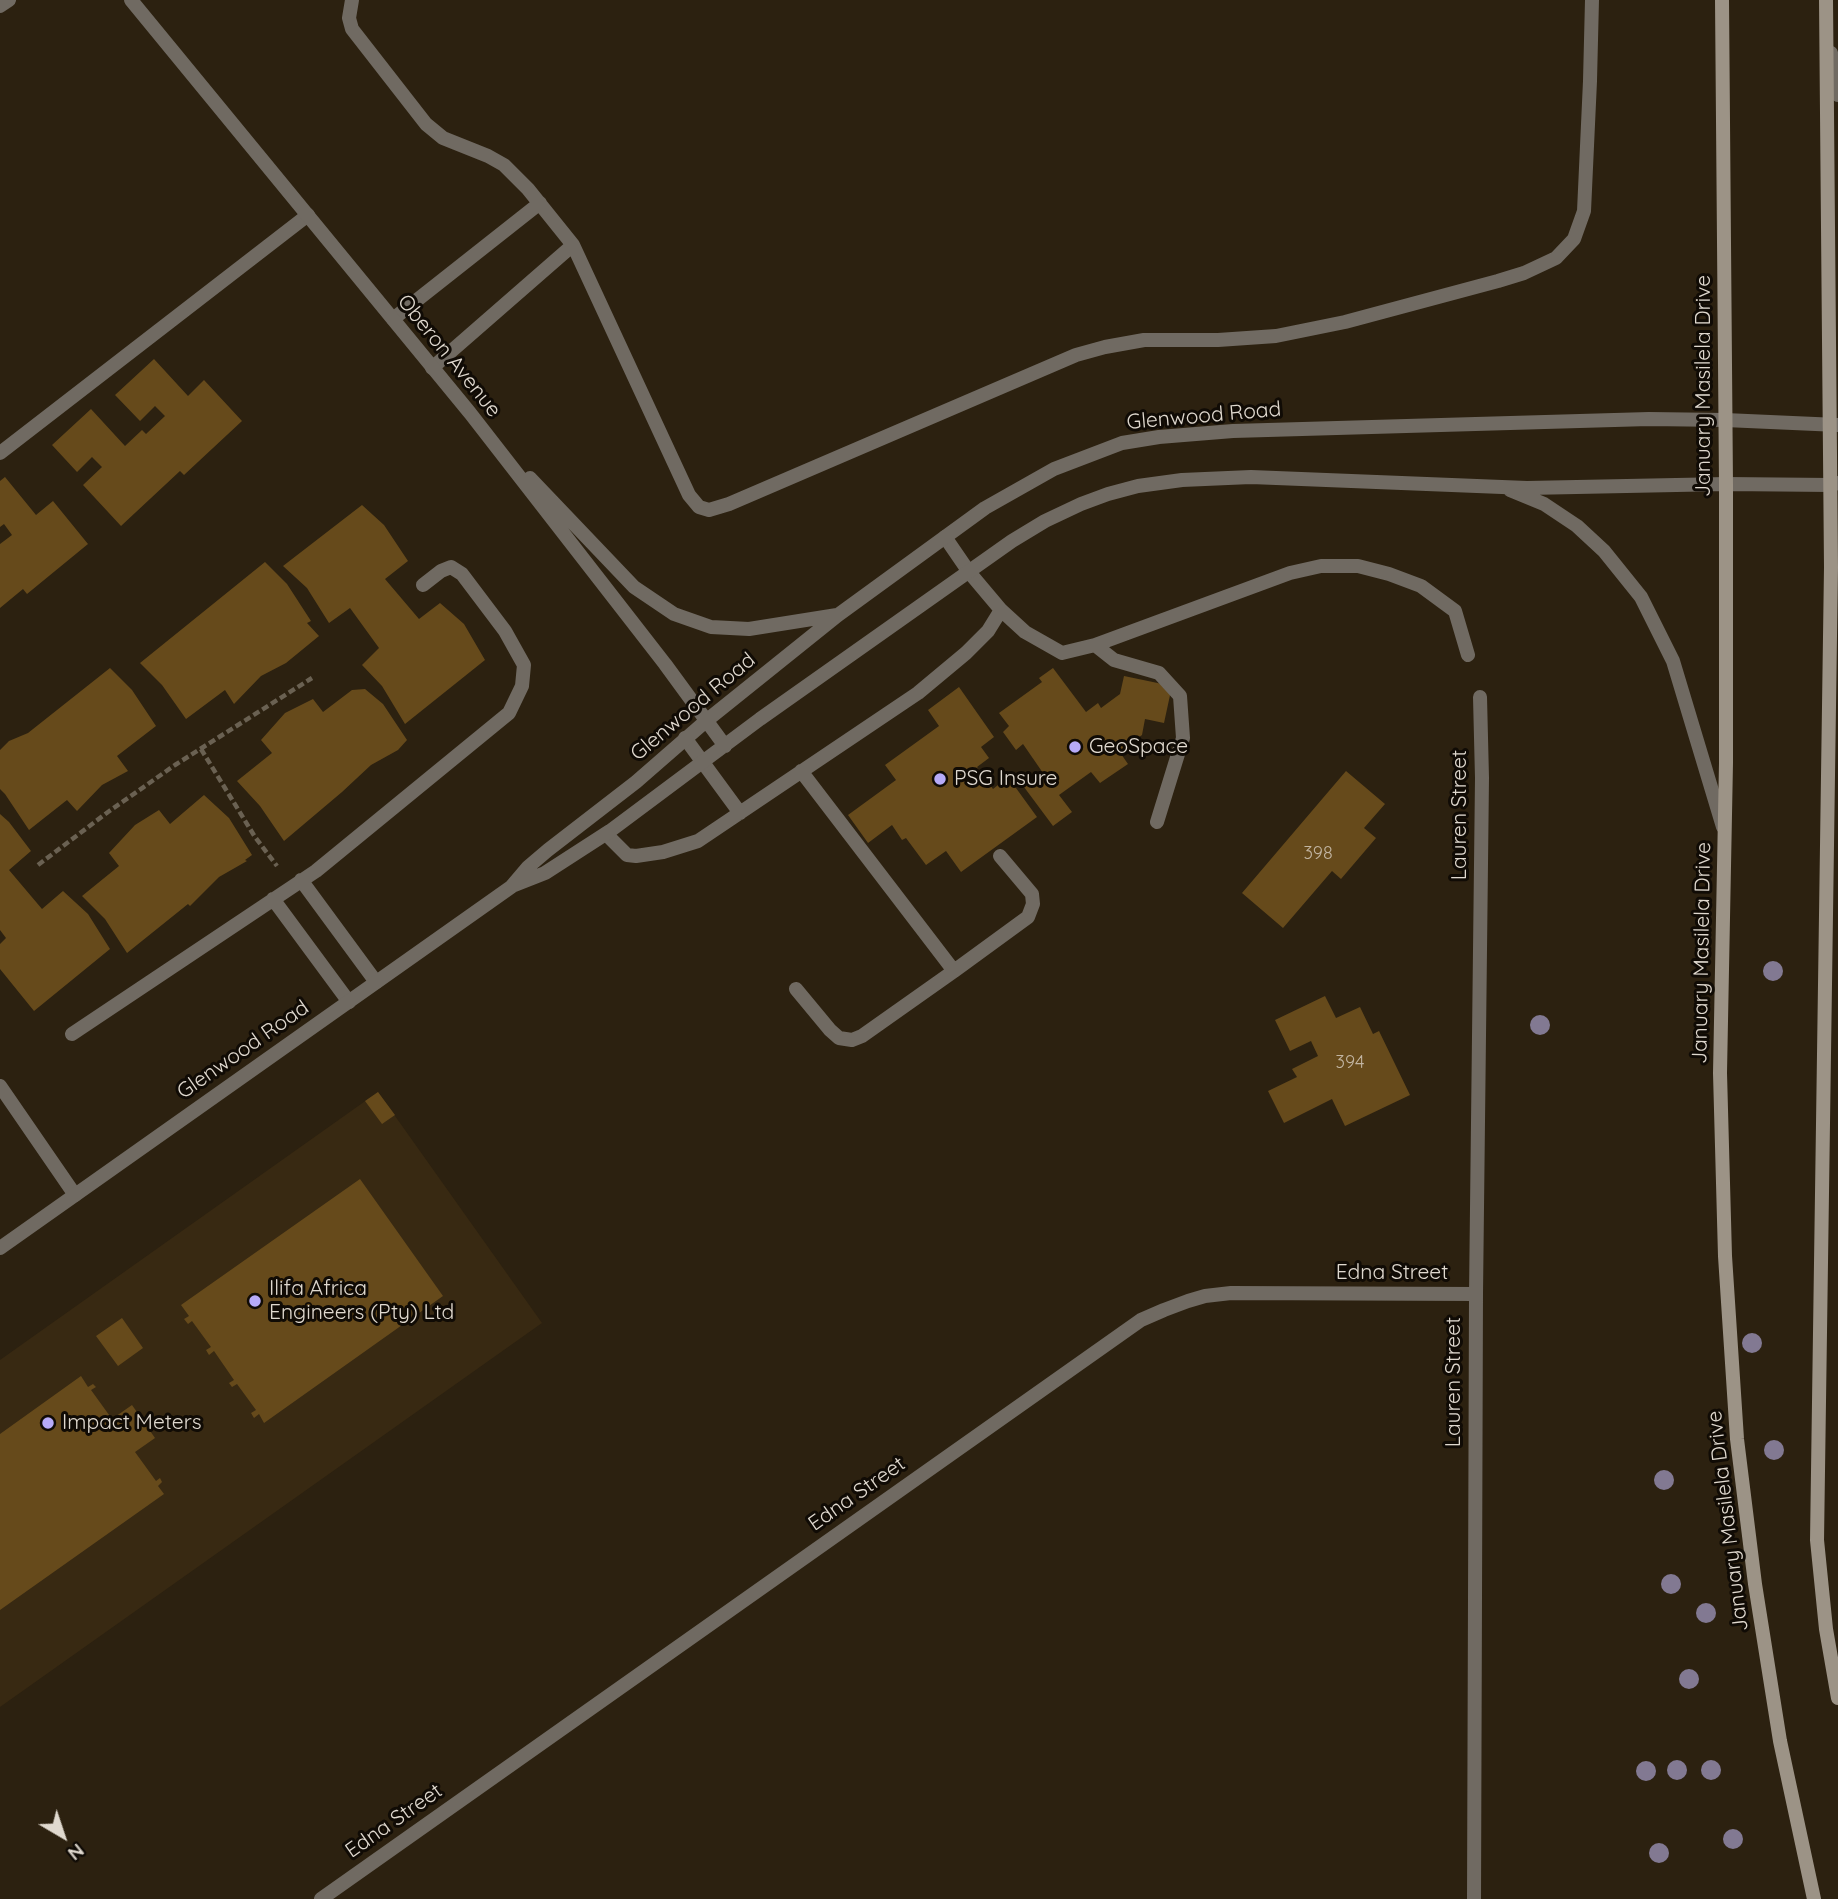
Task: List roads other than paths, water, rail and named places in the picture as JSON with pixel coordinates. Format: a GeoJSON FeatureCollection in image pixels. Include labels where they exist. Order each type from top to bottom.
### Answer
{"type":"FeatureCollection","features":[{"type":"Feature","properties":{"kind":"main road","name":"January Masilela Drive"},"geometry":{"type":"LineString","coordinates":[[1722,0],[1726,484],[1725,832],[1720,1073],[1724,1256],[1737,1439],[1755,1584],[1776,1717],[1814,1899]]}},
{"type":"Feature","properties":{"kind":"main road"},"geometry":{"type":"LineString","coordinates":[[1826,0],[1834,484],[1817,1541],[1826,1629],[1838,1698]]}},
{"type":"Feature","properties":{"kind":"street"},"geometry":{"type":"LineString","coordinates":[[0,6],[9,0]]}},
{"type":"Feature","properties":{"kind":"street","name":"Oberon Avenue"},"geometry":{"type":"LineString","coordinates":[[131,0],[470,413],[665,664],[725,746]]}},
{"type":"Feature","properties":{"kind":"street"},"geometry":{"type":"LineString","coordinates":[[352,0],[349,18],[352,29],[426,124],[443,138],[498,161],[515,175],[573,245],[689,495],[702,509],[716,509],[1076,355],[1144,340],[1265,337],[1331,325],[1498,281],[1524,273],[1556,258],[1574,239],[1584,211],[1591,0]]}},
{"type":"Feature","properties":{"kind":"street"},"geometry":{"type":"LineString","coordinates":[[1826,27],[1838,95]]}},
{"type":"Feature","properties":{"kind":"street"},"geometry":{"type":"LineString","coordinates":[[393,319],[540,203]]}},
{"type":"Feature","properties":{"kind":"street"},"geometry":{"type":"LineString","coordinates":[[0,453],[308,215]]}},
{"type":"Feature","properties":{"kind":"street"},"geometry":{"type":"LineString","coordinates":[[432,368],[573,245]]}},
{"type":"Feature","properties":{"kind":"street"},"geometry":{"type":"LineString","coordinates":[[470,413],[622,575],[648,598],[674,614],[711,627],[749,628],[838,615]]}},
{"type":"Feature","properties":{"kind":"street","name":"Glenwood Road"},"geometry":{"type":"LineString","coordinates":[[511,887],[528,867],[636,782],[706,721],[838,615],[944,537],[985,508],[1054,469],[1122,443],[1233,431],[1649,419],[1834,425]]}},
{"type":"Feature","properties":{"kind":"street","name":"Glenwood Road"},"geometry":{"type":"LineString","coordinates":[[0,1248],[511,887],[545,873],[606,834],[760,719],[1012,541],[1081,504],[1138,486],[1182,480],[1251,477],[1569,488],[1834,484]]}},
{"type":"Feature","properties":{"kind":"street"},"geometry":{"type":"LineString","coordinates":[[1502,487],[1544,504],[1577,526],[1604,551],[1641,597],[1672,661],[1725,832]]}},
{"type":"Feature","properties":{"kind":"street"},"geometry":{"type":"LineString","coordinates":[[944,537],[1001,610],[1025,632],[1062,653],[1095,645],[1290,573],[1321,566],[1358,566],[1421,586],[1455,611],[1468,655]]}},
{"type":"Feature","properties":{"kind":"street"},"geometry":{"type":"LineString","coordinates":[[72,1034],[316,871],[509,713],[522,686],[524,665],[505,631],[462,574],[452,567],[441,570],[423,585]]}},
{"type":"Feature","properties":{"kind":"street"},"geometry":{"type":"LineString","coordinates":[[606,834],[627,855],[636,856],[656,854],[698,841],[918,693],[988,631],[1001,610]]}},
{"type":"Feature","properties":{"kind":"street"},"geometry":{"type":"LineString","coordinates":[[1095,645],[1114,660],[1159,673],[1180,696],[1183,738],[1157,822]]}},
{"type":"Feature","properties":{"kind":"street","name":"Lauren Street"},"geometry":{"type":"LineString","coordinates":[[1474,1899],[1476,1294],[1482,778],[1480,697]]}},
{"type":"Feature","properties":{"kind":"street"},"geometry":{"type":"LineString","coordinates":[[685,738],[740,813]]}},
{"type":"Feature","properties":{"kind":"street"},"geometry":{"type":"LineString","coordinates":[[802,772],[954,971]]}},
{"type":"Feature","properties":{"kind":"street"},"geometry":{"type":"LineString","coordinates":[[796,989],[839,1038],[852,1040],[862,1037],[1028,917],[1033,904],[1032,894],[1000,856]]}},
{"type":"Feature","properties":{"kind":"street"},"geometry":{"type":"LineString","coordinates":[[296,884],[376,982]]}},
{"type":"Feature","properties":{"kind":"street"},"geometry":{"type":"LineString","coordinates":[[273,899],[349,1002]]}},
{"type":"Feature","properties":{"kind":"street"},"geometry":{"type":"LineString","coordinates":[[0,1086],[5,1103],[75,1195]]}},
{"type":"Feature","properties":{"kind":"street","name":"Edna Street"},"geometry":{"type":"LineString","coordinates":[[321,1899],[1141,1320],[1188,1301],[1231,1293],[1476,1294]]}},
{"type":"Feature","properties":{"kind":"place","name":"GeoSpace"},"geometry":{"type":"Point","coordinates":[1075,747]}},
{"type":"Feature","properties":{"kind":"place","name":"PSG Insure"},"geometry":{"type":"Point","coordinates":[940,779]}},
{"type":"Feature","properties":{"kind":"place","name":"Ilifa Africa Engineers (Pty) Ltd"},"geometry":{"type":"Point","coordinates":[255,1301]}},
{"type":"Feature","properties":{"kind":"place","name":"Impact Meters"},"geometry":{"type":"Point","coordinates":[48,1423]}}]}
